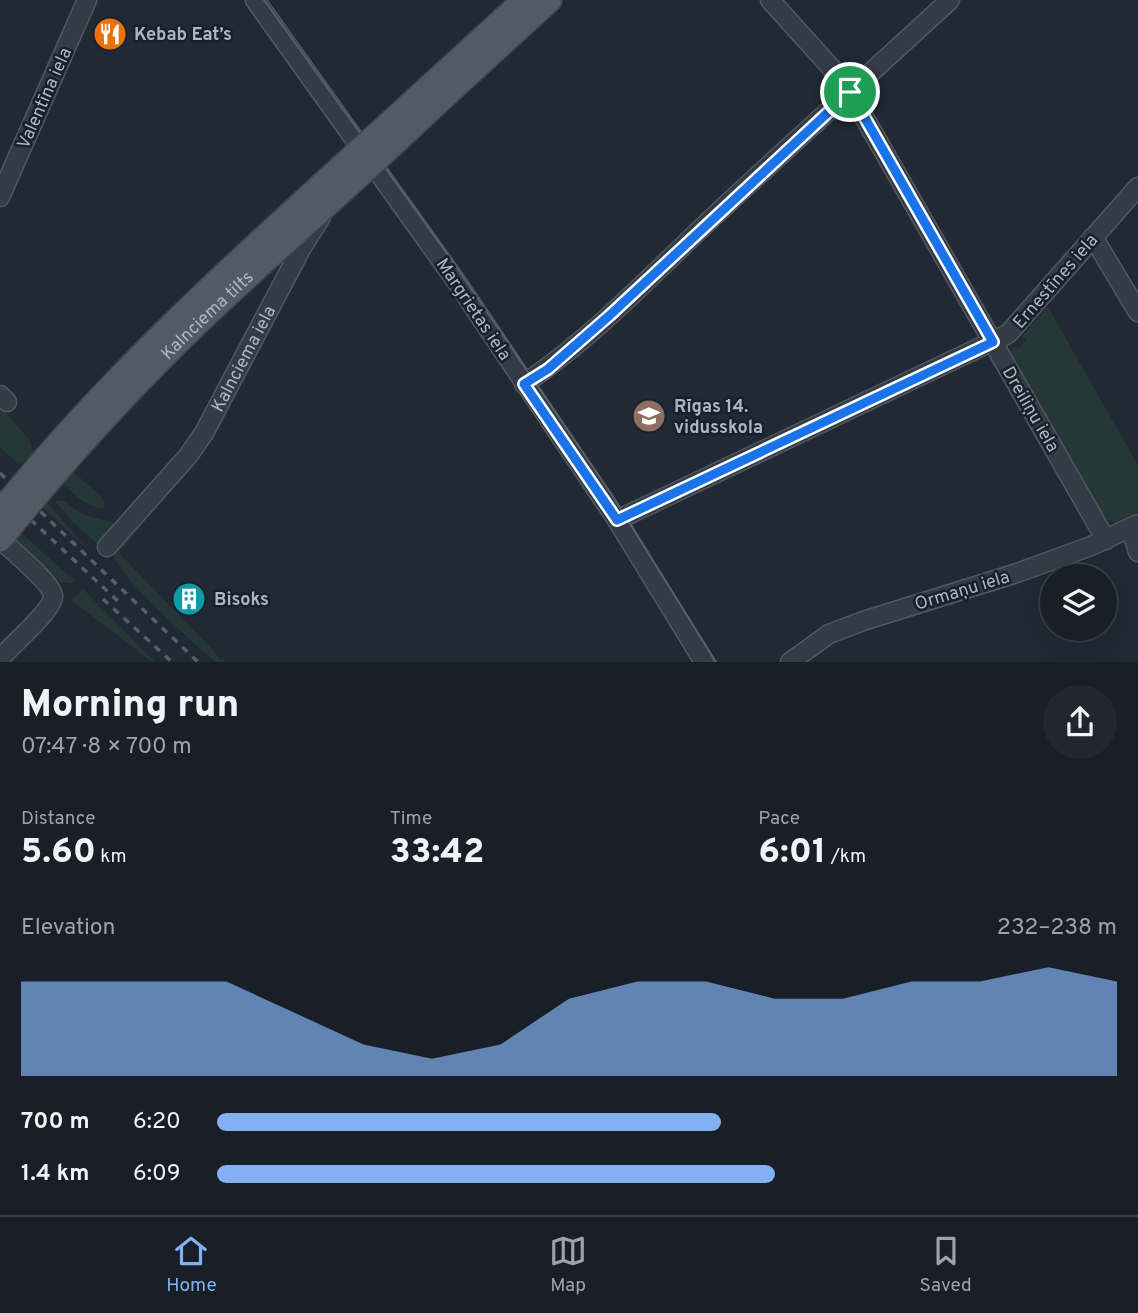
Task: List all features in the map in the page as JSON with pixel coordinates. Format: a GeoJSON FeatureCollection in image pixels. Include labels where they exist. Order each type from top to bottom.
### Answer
{"type":"FeatureCollection","features":[{"type":"Feature","properties":{"kind":"main road"},"geometry":{"type":"LineString","coordinates":[[426,101],[524,0]]}},
{"type":"Feature","properties":{"kind":"main road"},"geometry":{"type":"LineString","coordinates":[[426,101],[550,0]]}},
{"type":"Feature","properties":{"kind":"main road","name":"Kalnciema tilts"},"geometry":{"type":"LineString","coordinates":[[0,512],[96,401],[142,354],[273,228],[426,101]]}},
{"type":"Feature","properties":{"kind":"main road","name":"Kalnciema tilts"},"geometry":{"type":"LineString","coordinates":[[0,540],[66,461],[156,365],[426,101]]}},
{"type":"Feature","properties":{"kind":"street","name":"Valentīna iela"},"geometry":{"type":"LineString","coordinates":[[0,197],[88,0]]}},
{"type":"Feature","properties":{"kind":"street","name":"Dreiliņu iela"},"geometry":{"type":"LineString","coordinates":[[770,0],[845,82],[1106,540]]}},
{"type":"Feature","properties":{"kind":"street"},"geometry":{"type":"LineString","coordinates":[[524,384],[548,369],[610,315],[950,0]]}},
{"type":"Feature","properties":{"kind":"street","name":"Margrietas iela"},"geometry":{"type":"LineString","coordinates":[[260,2],[456,281],[617,520],[704,662]]}},
{"type":"Feature","properties":{"kind":"street","name":"Kalnciema iela"},"geometry":{"type":"LineString","coordinates":[[107,547],[188,456],[204,433],[317,221],[374,166]]}},
{"type":"Feature","properties":{"kind":"street","name":"Ernestīnes iela"},"geometry":{"type":"LineString","coordinates":[[617,520],[1008,334],[1138,187]]}},
{"type":"Feature","properties":{"kind":"street"},"geometry":{"type":"LineString","coordinates":[[1093,237],[1138,312]]}},
{"type":"Feature","properties":{"kind":"street"},"geometry":{"type":"LineString","coordinates":[[1135,526],[1138,552]]}},
{"type":"Feature","properties":{"kind":"street","name":"Ormaņu iela"},"geometry":{"type":"LineString","coordinates":[[790,662],[829,634],[1017,573],[1106,540],[1135,526]]}},
{"type":"Feature","properties":{"kind":"street"},"geometry":{"type":"LineString","coordinates":[[0,540],[51,590],[53,596],[49,607],[0,659]]}},
{"type":"Feature","properties":{"kind":"shaded area"},"geometry":{"type":"Polygon","coordinates":[[[1048,307],[1138,465],[1138,512],[1116,523],[1105,519],[1010,351],[1014,346],[1018,349],[1026,340],[1022,336],[1048,307]]]}},
{"type":"Feature","properties":{"kind":"shaded area"},"geometry":{"type":"Polygon","coordinates":[[[0,402],[6,413],[30,440],[33,453],[24,463],[18,464],[0,447],[0,402]]]}},
{"type":"Feature","properties":{"kind":"shaded area"},"geometry":{"type":"Polygon","coordinates":[[[72,471],[100,495],[105,503],[103,509],[80,499],[62,482],[72,471]]]}},
{"type":"Feature","properties":{"kind":"shaded area"},"geometry":{"type":"Polygon","coordinates":[[[46,501],[91,553],[41,506],[46,501]]]}},
{"type":"Feature","properties":{"kind":"shaded area"},"geometry":{"type":"Polygon","coordinates":[[[55,501],[64,501],[84,515],[115,523],[98,545],[55,501]]]}},
{"type":"Feature","properties":{"kind":"shaded area"},"geometry":{"type":"Polygon","coordinates":[[[135,523],[140,528],[119,553],[220,660],[225,662],[215,662],[158,610],[119,565],[112,553],[135,523]]]}},
{"type":"Feature","properties":{"kind":"shaded area"},"geometry":{"type":"Polygon","coordinates":[[[19,531],[75,581],[58,582],[11,542],[19,531]]]}},
{"type":"Feature","properties":{"kind":"shaded area"},"geometry":{"type":"Polygon","coordinates":[[[83,589],[155,662],[71,600],[83,589]]]}},
{"type":"Feature","properties":{"kind":"tram line"},"geometry":{"type":"LineString","coordinates":[[264,0],[448,255],[612,495],[716,662]]}},
{"type":"Feature","properties":{"kind":"railway"},"geometry":{"type":"LineString","coordinates":[[0,473],[198,662]]}},
{"type":"Feature","properties":{"kind":"railway"},"geometry":{"type":"LineString","coordinates":[[0,491],[120,603]]}},
{"type":"Feature","properties":{"kind":"railway"},"geometry":{"type":"LineString","coordinates":[[103,599],[172,662]]}},
{"type":"Feature","properties":{"kind":"place","name":"Kebab Eat’s"},"geometry":{"type":"Point","coordinates":[110,34]}},
{"type":"Feature","properties":{"kind":"place","name":"Rīgas 14. vidusskola"},"geometry":{"type":"Point","coordinates":[649,416]}},
{"type":"Feature","properties":{"kind":"place","name":"Bisoks"},"geometry":{"type":"Point","coordinates":[189,599]}},
{"type":"Feature","properties":{"kind":"route"},"geometry":{"type":"LineString","coordinates":[[850,92],[993,342],[617,520],[524,384],[548,369],[610,315],[850,92]]}}]}
